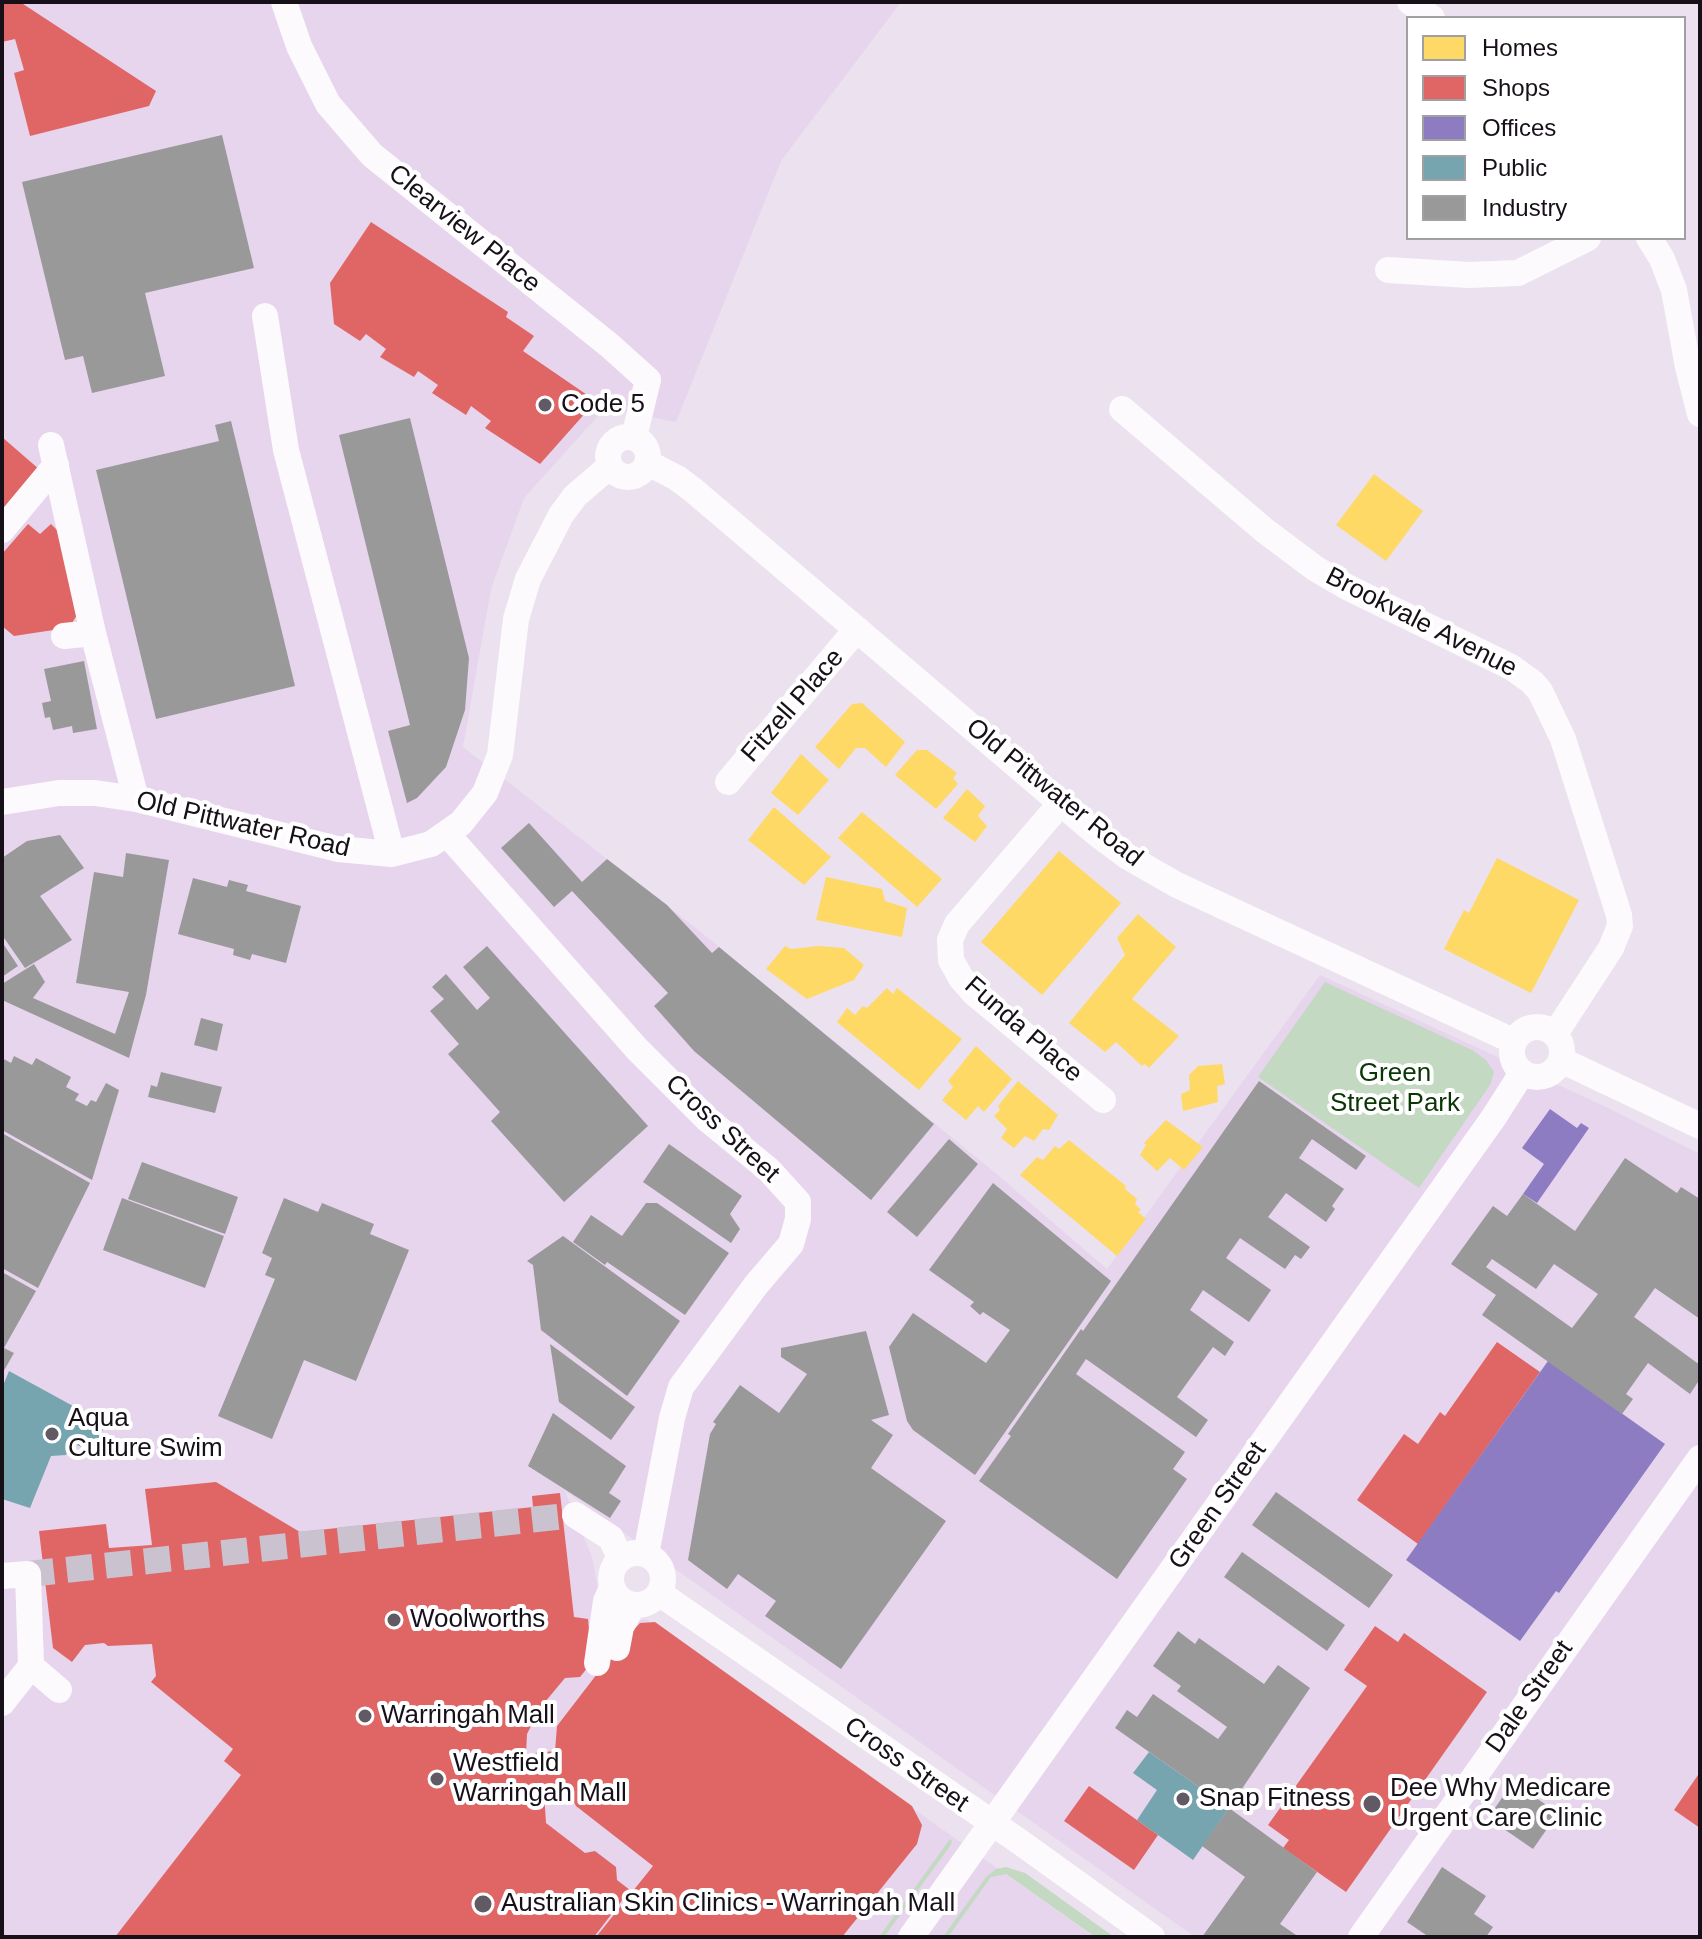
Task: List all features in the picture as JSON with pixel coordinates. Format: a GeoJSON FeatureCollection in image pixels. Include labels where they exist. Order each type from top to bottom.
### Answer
{"type":"FeatureCollection","features":[{"type":"Feature","properties":{"kind":"street","name":"Clearview Place"},"geometry":{"type":"LineString","coordinates":[[284,2],[299,46],[328,104],[372,155],[609,345],[648,380],[634,437]]}},
{"type":"Feature","properties":{"kind":"street"},"geometry":{"type":"LineString","coordinates":[[1410,2],[1429,16]]}},
{"type":"Feature","properties":{"kind":"street"},"geometry":{"type":"LineString","coordinates":[[1388,270],[1469,275],[1518,273],[1584,240]]}},
{"type":"Feature","properties":{"kind":"street"},"geometry":{"type":"LineString","coordinates":[[1650,240],[1662,259],[1674,290],[1700,414]]}},
{"type":"Feature","properties":{"kind":"street"},"geometry":{"type":"LineString","coordinates":[[265,316],[286,450],[392,854]]}},
{"type":"Feature","properties":{"kind":"street","name":"Brookvale Avenue"},"geometry":{"type":"LineString","coordinates":[[1122,409],[1273,537],[1316,569],[1511,667],[1540,691],[1563,739],[1620,926],[1558,1047]]}},
{"type":"Feature","properties":{"kind":"street"},"geometry":{"type":"LineString","coordinates":[[623,437],[634,437],[645,445],[648,463],[640,474],[620,476],[610,466],[608,454],[613,443],[623,437]]}},
{"type":"Feature","properties":{"kind":"street"},"geometry":{"type":"LineString","coordinates":[[2,530],[53,455],[93,633],[136,799]]}},
{"type":"Feature","properties":{"kind":"street","name":"Old Pittwater Road"},"geometry":{"type":"LineString","coordinates":[[648,463],[693,490],[1128,857],[1177,885],[1513,1041]]}},
{"type":"Feature","properties":{"kind":"street","name":"Old Pittwater Road"},"geometry":{"type":"LineString","coordinates":[[2,802],[59,793],[95,793],[136,799],[338,849],[392,854],[421,847],[447,834],[474,808],[494,774],[505,728],[516,619],[537,557],[575,496],[610,466]]}},
{"type":"Feature","properties":{"kind":"street","name":"Fitzell Place"},"geometry":{"type":"LineString","coordinates":[[728,782],[857,629]]}},
{"type":"Feature","properties":{"kind":"street"},"geometry":{"type":"LineString","coordinates":[[64,636],[93,633]]}},
{"type":"Feature","properties":{"kind":"street","name":"Funda Place"},"geometry":{"type":"LineString","coordinates":[[1061,803],[957,924],[950,940],[951,960],[974,993],[1103,1100]]}},
{"type":"Feature","properties":{"kind":"street","name":"Cross Street"},"geometry":{"type":"LineString","coordinates":[[447,834],[637,1049],[707,1119],[769,1170],[798,1202],[798,1219],[791,1244],[756,1285],[681,1387],[672,1418],[646,1554]]}},
{"type":"Feature","properties":{"kind":"street"},"geometry":{"type":"LineString","coordinates":[[1558,1047],[1555,1070],[1545,1076],[1533,1077],[1522,1073],[1512,1058],[1513,1041],[1521,1032],[1532,1027],[1545,1028],[1558,1047],[1700,1126]]}},
{"type":"Feature","properties":{"kind":"street","name":"Green Street"},"geometry":{"type":"LineString","coordinates":[[911,1937],[1494,1117],[1522,1073]]}},
{"type":"Feature","properties":{"kind":"street","name":"Dale Street"},"geometry":{"type":"LineString","coordinates":[[1361,1937],[1700,1458]]}},
{"type":"Feature","properties":{"kind":"street"},"geometry":{"type":"LineString","coordinates":[[575,1515],[611,1538],[620,1559]]}},
{"type":"Feature","properties":{"kind":"street"},"geometry":{"type":"LineString","coordinates":[[607,1656],[621,1627],[622,1596],[612,1571],[620,1559],[636,1553],[654,1559],[662,1570],[663,1578],[659,1593],[653,1600],[642,1605],[622,1596]]}},
{"type":"Feature","properties":{"kind":"street"},"geometry":{"type":"LineString","coordinates":[[2,1576],[28,1574],[31,1666],[2,1703]]}},
{"type":"Feature","properties":{"kind":"street","name":"Cross Street"},"geometry":{"type":"LineString","coordinates":[[659,1593],[1152,1937]]}},
{"type":"Feature","properties":{"kind":"street"},"geometry":{"type":"LineString","coordinates":[[31,1666],[59,1690]]}},
{"type":"Feature","properties":{"kind":"shaded area"},"geometry":{"type":"Polygon","coordinates":[[[2,2],[901,2],[781,161],[676,422],[605,408],[524,498],[491,589],[463,747],[697,929],[999,1176],[1107,1269],[1320,975],[1606,1107],[1700,1154],[1700,1937],[1195,1937],[565,1491],[592,1557],[599,1594],[633,1622],[646,1619],[1094,1937],[2,1937],[2,2]]]}},
{"type":"Feature","properties":{"kind":"green space","name":"Green Street Park"},"geometry":{"type":"Polygon","coordinates":[[[1325,982],[1472,1050],[1486,1060],[1494,1072],[1490,1085],[1419,1188],[1258,1077],[1325,982]]]}},
{"type":"Feature","properties":{"kind":"green space"},"geometry":{"type":"Polygon","coordinates":[[[950,1839],[950,1846],[884,1937],[879,1937],[950,1839]]]}},
{"type":"Feature","properties":{"kind":"green space"},"geometry":{"type":"Polygon","coordinates":[[[1006,1867],[1025,1873],[1114,1937],[1095,1937],[1006,1874],[991,1877],[948,1937],[943,1937],[986,1877],[996,1869],[1006,1867]]]}},
{"type":"Feature","properties":{"kind":"building: Homes"},"geometry":{"type":"Polygon","coordinates":[[[1374,474],[1423,511],[1386,561],[1336,525],[1374,474]]]}},
{"type":"Feature","properties":{"kind":"building: Homes"},"geometry":{"type":"Polygon","coordinates":[[[862,703],[905,742],[886,767],[865,748],[856,748],[839,769],[815,747],[852,704],[862,703]]]}},
{"type":"Feature","properties":{"kind":"building: Homes"},"geometry":{"type":"Polygon","coordinates":[[[917,750],[927,750],[957,773],[953,778],[958,784],[936,809],[895,775],[917,750]]]}},
{"type":"Feature","properties":{"kind":"building: Homes"},"geometry":{"type":"Polygon","coordinates":[[[801,754],[829,780],[798,815],[771,793],[801,754]]]}},
{"type":"Feature","properties":{"kind":"building: Homes"},"geometry":{"type":"Polygon","coordinates":[[[967,789],[985,806],[978,816],[987,826],[975,842],[943,818],[967,789]]]}},
{"type":"Feature","properties":{"kind":"building: Homes"},"geometry":{"type":"Polygon","coordinates":[[[774,807],[831,857],[804,885],[748,840],[774,807]]]}},
{"type":"Feature","properties":{"kind":"building: Homes"},"geometry":{"type":"Polygon","coordinates":[[[862,812],[942,879],[917,907],[838,838],[862,812]]]}},
{"type":"Feature","properties":{"kind":"building: Homes"},"geometry":{"type":"Polygon","coordinates":[[[1059,851],[1121,903],[1042,995],[981,942],[1059,851]]]}},
{"type":"Feature","properties":{"kind":"building: Homes"},"geometry":{"type":"Polygon","coordinates":[[[1497,858],[1579,900],[1531,993],[1444,949],[1464,910],[1469,913],[1497,858]]]}},
{"type":"Feature","properties":{"kind":"building: Homes"},"geometry":{"type":"Polygon","coordinates":[[[826,877],[882,889],[885,901],[907,908],[902,937],[816,920],[826,877]]]}},
{"type":"Feature","properties":{"kind":"building: Homes"},"geometry":{"type":"Polygon","coordinates":[[[1138,914],[1176,947],[1132,999],[1179,1036],[1149,1068],[1145,1064],[1142,1066],[1116,1042],[1105,1052],[1069,1023],[1125,955],[1117,938],[1138,914]]]}},
{"type":"Feature","properties":{"kind":"building: Homes"},"geometry":{"type":"Polygon","coordinates":[[[785,946],[791,949],[819,946],[844,948],[864,965],[854,980],[807,999],[766,969],[785,946]]]}},
{"type":"Feature","properties":{"kind":"building: Homes"},"geometry":{"type":"Polygon","coordinates":[[[887,988],[893,994],[897,988],[962,1039],[919,1090],[837,1022],[847,1008],[855,1015],[887,988]]]}},
{"type":"Feature","properties":{"kind":"building: Homes"},"geometry":{"type":"Polygon","coordinates":[[[976,1046],[1012,1079],[984,1112],[978,1106],[966,1120],[942,1100],[953,1087],[948,1081],[976,1046]]]}},
{"type":"Feature","properties":{"kind":"building: Homes"},"geometry":{"type":"Polygon","coordinates":[[[1222,1064],[1225,1084],[1217,1086],[1218,1102],[1183,1111],[1181,1094],[1190,1090],[1189,1075],[1198,1066],[1222,1064]]]}},
{"type":"Feature","properties":{"kind":"building: Homes"},"geometry":{"type":"Polygon","coordinates":[[[1018,1081],[1058,1115],[1049,1130],[1043,1129],[1034,1141],[1025,1136],[1014,1148],[1001,1138],[1007,1129],[994,1116],[1018,1081]]]}},
{"type":"Feature","properties":{"kind":"building: Homes"},"geometry":{"type":"Polygon","coordinates":[[[1166,1120],[1203,1147],[1184,1170],[1170,1158],[1157,1171],[1140,1155],[1146,1145],[1144,1143],[1166,1120]]]}},
{"type":"Feature","properties":{"kind":"building: Homes"},"geometry":{"type":"Polygon","coordinates":[[[1069,1140],[1126,1186],[1125,1189],[1137,1199],[1135,1204],[1141,1210],[1138,1212],[1146,1219],[1117,1256],[1020,1175],[1037,1157],[1043,1160],[1055,1146],[1059,1149],[1069,1140]]]}},
{"type":"Feature","properties":{"kind":"building: Shops"},"geometry":{"type":"Polygon","coordinates":[[[2,2],[20,2],[156,91],[149,106],[30,136],[14,73],[24,70],[15,39],[2,42],[2,2]]]}},
{"type":"Feature","properties":{"kind":"building: Shops"},"geometry":{"type":"Polygon","coordinates":[[[371,222],[508,312],[506,317],[534,336],[523,351],[596,401],[540,464],[485,428],[491,421],[471,406],[466,415],[432,393],[438,385],[418,371],[414,377],[380,357],[386,349],[366,334],[360,341],[334,324],[330,283],[371,222]]]}},
{"type":"Feature","properties":{"kind":"building: Shops"},"geometry":{"type":"Polygon","coordinates":[[[2,437],[40,470],[2,513],[2,437]]]}},
{"type":"Feature","properties":{"kind":"building: Shops"},"geometry":{"type":"Polygon","coordinates":[[[28,524],[40,534],[51,524],[64,537],[77,615],[72,623],[58,624],[60,629],[14,636],[2,626],[2,554],[28,524]]]}},
{"type":"Feature","properties":{"kind":"building: Shops"},"geometry":{"type":"Polygon","coordinates":[[[1497,1342],[1540,1372],[1418,1544],[1357,1500],[1404,1434],[1418,1444],[1440,1412],[1445,1416],[1497,1342]]]}},
{"type":"Feature","properties":{"kind":"building: Shops","name":"Westfield Warringah Mall"},"geometry":{"type":"Polygon","coordinates":[[[216,1482],[300,1532],[533,1507],[532,1496],[560,1493],[574,1617],[588,1619],[592,1662],[580,1677],[565,1678],[540,1708],[527,1734],[526,1754],[555,1751],[557,1726],[617,1648],[640,1623],[655,1622],[912,1806],[922,1825],[917,1844],[842,1937],[596,1937],[653,1866],[576,1806],[567,1788],[544,1792],[546,1823],[585,1853],[595,1851],[616,1867],[617,1880],[630,1890],[594,1937],[115,1937],[241,1775],[224,1761],[233,1749],[151,1682],[156,1676],[152,1644],[85,1645],[72,1662],[53,1648],[39,1531],[106,1524],[109,1548],[152,1545],[145,1489],[216,1482]]]}},
{"type":"Feature","properties":{"kind":"building: Shops"},"geometry":{"type":"Polygon","coordinates":[[[1375,1626],[1398,1642],[1404,1633],[1487,1692],[1346,1892],[1283,1848],[1289,1840],[1268,1825],[1367,1686],[1344,1670],[1375,1626]]]}},
{"type":"Feature","properties":{"kind":"building: Shops"},"geometry":{"type":"Polygon","coordinates":[[[1700,1776],[1700,1828],[1674,1810],[1700,1776]]]}},
{"type":"Feature","properties":{"kind":"building: Shops"},"geometry":{"type":"Polygon","coordinates":[[[1089,1786],[1158,1835],[1134,1870],[1064,1821],[1089,1786]]]}},
{"type":"Feature","properties":{"kind":"building: Offices"},"geometry":{"type":"Polygon","coordinates":[[[1550,1109],[1577,1128],[1581,1123],[1589,1128],[1537,1203],[1523,1194],[1544,1164],[1522,1148],[1550,1109]]]}},
{"type":"Feature","properties":{"kind":"building: Offices"},"geometry":{"type":"Polygon","coordinates":[[[1548,1361],[1665,1444],[1559,1593],[1556,1591],[1520,1641],[1406,1560],[1548,1361]]]}},
{"type":"Feature","properties":{"kind":"building: Public","name":"Aqua Culture Swim"},"geometry":{"type":"Polygon","coordinates":[[[9,1371],[106,1424],[92,1451],[72,1443],[66,1455],[51,1456],[30,1508],[2,1499],[2,1388],[9,1371]]]}},
{"type":"Feature","properties":{"kind":"building: Public","name":"Snap Fitness"},"geometry":{"type":"Polygon","coordinates":[[[1149,1752],[1229,1808],[1193,1860],[1137,1820],[1157,1790],[1133,1773],[1149,1752]]]}},
{"type":"Feature","properties":{"kind":"building: Industry"},"geometry":{"type":"Polygon","coordinates":[[[222,135],[254,268],[145,293],[165,376],[92,393],[83,356],[65,360],[22,182],[222,135]]]}},
{"type":"Feature","properties":{"kind":"building: Industry"},"geometry":{"type":"Polygon","coordinates":[[[410,418],[469,658],[465,710],[446,767],[417,798],[407,803],[388,731],[410,725],[339,435],[410,418]]]}},
{"type":"Feature","properties":{"kind":"building: Industry"},"geometry":{"type":"Polygon","coordinates":[[[231,421],[295,686],[156,719],[96,470],[219,441],[215,425],[231,421]]]}},
{"type":"Feature","properties":{"kind":"building: Industry"},"geometry":{"type":"Polygon","coordinates":[[[84,661],[97,729],[73,733],[72,726],[53,730],[50,717],[45,718],[42,703],[51,701],[44,669],[84,661]]]}},
{"type":"Feature","properties":{"kind":"building: Industry"},"geometry":{"type":"Polygon","coordinates":[[[529,823],[582,882],[607,859],[667,905],[712,953],[719,947],[934,1124],[871,1200],[694,1051],[654,1006],[668,993],[572,891],[554,907],[501,848],[529,823]]]}},
{"type":"Feature","properties":{"kind":"building: Industry"},"geometry":{"type":"Polygon","coordinates":[[[60,835],[84,868],[40,896],[72,940],[25,968],[2,935],[2,858],[27,841],[60,835]]]}},
{"type":"Feature","properties":{"kind":"building: Industry"},"geometry":{"type":"Polygon","coordinates":[[[126,853],[169,860],[146,995],[129,1058],[2,1000],[2,984],[34,964],[45,982],[33,998],[115,1034],[129,992],[76,983],[94,872],[123,877],[126,853]]]}},
{"type":"Feature","properties":{"kind":"building: Industry"},"geometry":{"type":"Polygon","coordinates":[[[193,878],[227,887],[229,880],[248,885],[246,891],[301,906],[286,963],[252,954],[250,960],[233,955],[234,949],[178,934],[193,878]]]}},
{"type":"Feature","properties":{"kind":"building: Industry"},"geometry":{"type":"Polygon","coordinates":[[[2,942],[18,966],[2,977],[2,942]]]}},
{"type":"Feature","properties":{"kind":"building: Industry"},"geometry":{"type":"Polygon","coordinates":[[[487,946],[648,1126],[564,1202],[491,1121],[500,1112],[448,1054],[459,1044],[430,1011],[444,999],[432,987],[446,974],[477,1010],[490,998],[463,967],[487,946]]]}},
{"type":"Feature","properties":{"kind":"building: Industry"},"geometry":{"type":"Polygon","coordinates":[[[201,1018],[223,1024],[217,1051],[194,1045],[201,1018]]]}},
{"type":"Feature","properties":{"kind":"building: Industry"},"geometry":{"type":"Polygon","coordinates":[[[14,1056],[32,1065],[36,1058],[71,1077],[66,1087],[79,1094],[75,1100],[87,1106],[91,1100],[96,1102],[106,1083],[119,1090],[92,1180],[2,1130],[2,1058],[11,1063],[14,1056]]]}},
{"type":"Feature","properties":{"kind":"building: Industry"},"geometry":{"type":"Polygon","coordinates":[[[161,1072],[222,1087],[215,1113],[148,1097],[151,1085],[157,1087],[161,1072]]]}},
{"type":"Feature","properties":{"kind":"building: Industry"},"geometry":{"type":"Polygon","coordinates":[[[1259,1081],[1366,1156],[1356,1170],[1312,1139],[1299,1158],[1344,1189],[1332,1206],[1335,1209],[1326,1222],[1286,1193],[1268,1217],[1310,1247],[1301,1259],[1295,1255],[1285,1269],[1240,1238],[1226,1258],[1271,1290],[1249,1322],[1203,1290],[1190,1310],[1234,1342],[1225,1356],[1213,1347],[1177,1397],[1208,1420],[1196,1437],[1086,1359],[1076,1374],[1185,1452],[1173,1469],[1187,1479],[1117,1579],[979,1481],[1081,1329],[1083,1331],[1259,1081]]]}},
{"type":"Feature","properties":{"kind":"building: Industry"},"geometry":{"type":"Polygon","coordinates":[[[2,1133],[90,1183],[38,1288],[2,1268],[2,1133]]]}},
{"type":"Feature","properties":{"kind":"building: Industry"},"geometry":{"type":"Polygon","coordinates":[[[949,1139],[978,1164],[917,1237],[887,1212],[949,1139]]]}},
{"type":"Feature","properties":{"kind":"building: Industry"},"geometry":{"type":"Polygon","coordinates":[[[669,1144],[742,1196],[730,1214],[740,1229],[731,1243],[643,1182],[669,1144]]]}},
{"type":"Feature","properties":{"kind":"building: Industry"},"geometry":{"type":"Polygon","coordinates":[[[1625,1158],[1677,1193],[1681,1187],[1700,1199],[1700,1319],[1655,1288],[1634,1317],[1700,1365],[1700,1379],[1690,1394],[1648,1363],[1626,1394],[1633,1399],[1622,1414],[1482,1315],[1496,1295],[1451,1264],[1493,1206],[1507,1216],[1523,1194],[1575,1231],[1625,1158]],[[1492,1259],[1486,1267],[1572,1328],[1598,1294],[1554,1264],[1536,1289],[1492,1259]]]}},
{"type":"Feature","properties":{"kind":"building: Industry"},"geometry":{"type":"Polygon","coordinates":[[[142,1162],[238,1197],[225,1234],[128,1199],[142,1162]]]}},
{"type":"Feature","properties":{"kind":"building: Industry"},"geometry":{"type":"Polygon","coordinates":[[[993,1183],[1111,1281],[975,1475],[913,1430],[907,1421],[889,1347],[913,1313],[986,1363],[1010,1330],[983,1312],[980,1315],[970,1306],[974,1302],[929,1270],[993,1183]]]}},
{"type":"Feature","properties":{"kind":"building: Industry"},"geometry":{"type":"Polygon","coordinates":[[[122,1198],[224,1236],[205,1288],[103,1250],[122,1198]]]}},
{"type":"Feature","properties":{"kind":"building: Industry"},"geometry":{"type":"Polygon","coordinates":[[[284,1198],[318,1212],[322,1203],[374,1224],[370,1234],[409,1250],[356,1381],[304,1360],[272,1439],[218,1416],[275,1279],[265,1275],[272,1258],[262,1253],[284,1198]]]}},
{"type":"Feature","properties":{"kind":"building: Industry"},"geometry":{"type":"Polygon","coordinates":[[[646,1203],[657,1203],[729,1253],[685,1315],[573,1242],[591,1215],[622,1236],[646,1203]]]}},
{"type":"Feature","properties":{"kind":"building: Industry"},"geometry":{"type":"Polygon","coordinates":[[[563,1236],[680,1321],[627,1396],[541,1330],[533,1265],[527,1261],[563,1236]]]}},
{"type":"Feature","properties":{"kind":"building: Industry"},"geometry":{"type":"Polygon","coordinates":[[[2,1272],[36,1291],[4,1348],[14,1353],[2,1374],[2,1272]]]}},
{"type":"Feature","properties":{"kind":"building: Industry"},"geometry":{"type":"Polygon","coordinates":[[[866,1331],[889,1415],[871,1420],[893,1435],[871,1468],[946,1521],[841,1669],[765,1616],[776,1601],[738,1574],[727,1589],[688,1560],[710,1434],[716,1424],[713,1422],[740,1385],[779,1413],[807,1374],[781,1357],[781,1348],[866,1331]]]}},
{"type":"Feature","properties":{"kind":"building: Industry"},"geometry":{"type":"Polygon","coordinates":[[[550,1344],[635,1407],[611,1440],[559,1402],[550,1344]]]}},
{"type":"Feature","properties":{"kind":"building: Industry"},"geometry":{"type":"Polygon","coordinates":[[[553,1413],[626,1466],[609,1493],[621,1501],[610,1518],[528,1466],[553,1413]]]}},
{"type":"Feature","properties":{"kind":"building: Industry"},"geometry":{"type":"Polygon","coordinates":[[[1276,1492],[1393,1575],[1369,1608],[1252,1525],[1276,1492]]]}},
{"type":"Feature","properties":{"kind":"building: Industry"},"geometry":{"type":"Polygon","coordinates":[[[1242,1552],[1345,1625],[1327,1651],[1224,1577],[1242,1552]]]}},
{"type":"Feature","properties":{"kind":"building: Industry"},"geometry":{"type":"Polygon","coordinates":[[[1178,1631],[1195,1644],[1199,1638],[1264,1684],[1278,1665],[1310,1688],[1229,1808],[1115,1728],[1127,1710],[1137,1717],[1153,1694],[1218,1739],[1227,1727],[1177,1691],[1181,1686],[1153,1666],[1178,1631]]]}},
{"type":"Feature","properties":{"kind":"building: Industry"},"geometry":{"type":"Polygon","coordinates":[[[1513,1782],[1558,1813],[1533,1849],[1488,1818],[1513,1782]]]}},
{"type":"Feature","properties":{"kind":"building: Industry"},"geometry":{"type":"Polygon","coordinates":[[[1229,1808],[1317,1872],[1280,1924],[1299,1937],[1202,1937],[1245,1877],[1202,1846],[1229,1808]]]}},
{"type":"Feature","properties":{"kind":"building: Industry"},"geometry":{"type":"Polygon","coordinates":[[[1442,1867],[1486,1896],[1474,1914],[1493,1927],[1486,1937],[1429,1937],[1407,1922],[1442,1867]]]}},
{"type":"Feature","properties":{"kind":"tunnel"},"geometry":{"type":"LineString","coordinates":[[28,1574],[575,1515]]}},
{"type":"Feature","properties":{"kind":"place","name":"Code 5"},"geometry":{"type":"Point","coordinates":[545,405]}},
{"type":"Feature","properties":{"kind":"place","name":"Aqua Culture Swim"},"geometry":{"type":"Point","coordinates":[52,1434]}},
{"type":"Feature","properties":{"kind":"place","name":"Woolworths"},"geometry":{"type":"Point","coordinates":[394,1620]}},
{"type":"Feature","properties":{"kind":"place","name":"Warringah Mall"},"geometry":{"type":"Point","coordinates":[365,1716]}},
{"type":"Feature","properties":{"kind":"place","name":"Westfield Warringah Mall"},"geometry":{"type":"Point","coordinates":[437,1779]}},
{"type":"Feature","properties":{"kind":"place","name":"Snap Fitness"},"geometry":{"type":"Point","coordinates":[1183,1799]}},
{"type":"Feature","properties":{"kind":"place","name":"Dee Why Medicare Urgent Care Clinic"},"geometry":{"type":"Point","coordinates":[1372,1804]}},
{"type":"Feature","properties":{"kind":"place","name":"Australian Skin Clinics - Warringah Mall"},"geometry":{"type":"Point","coordinates":[483,1904]}}]}
